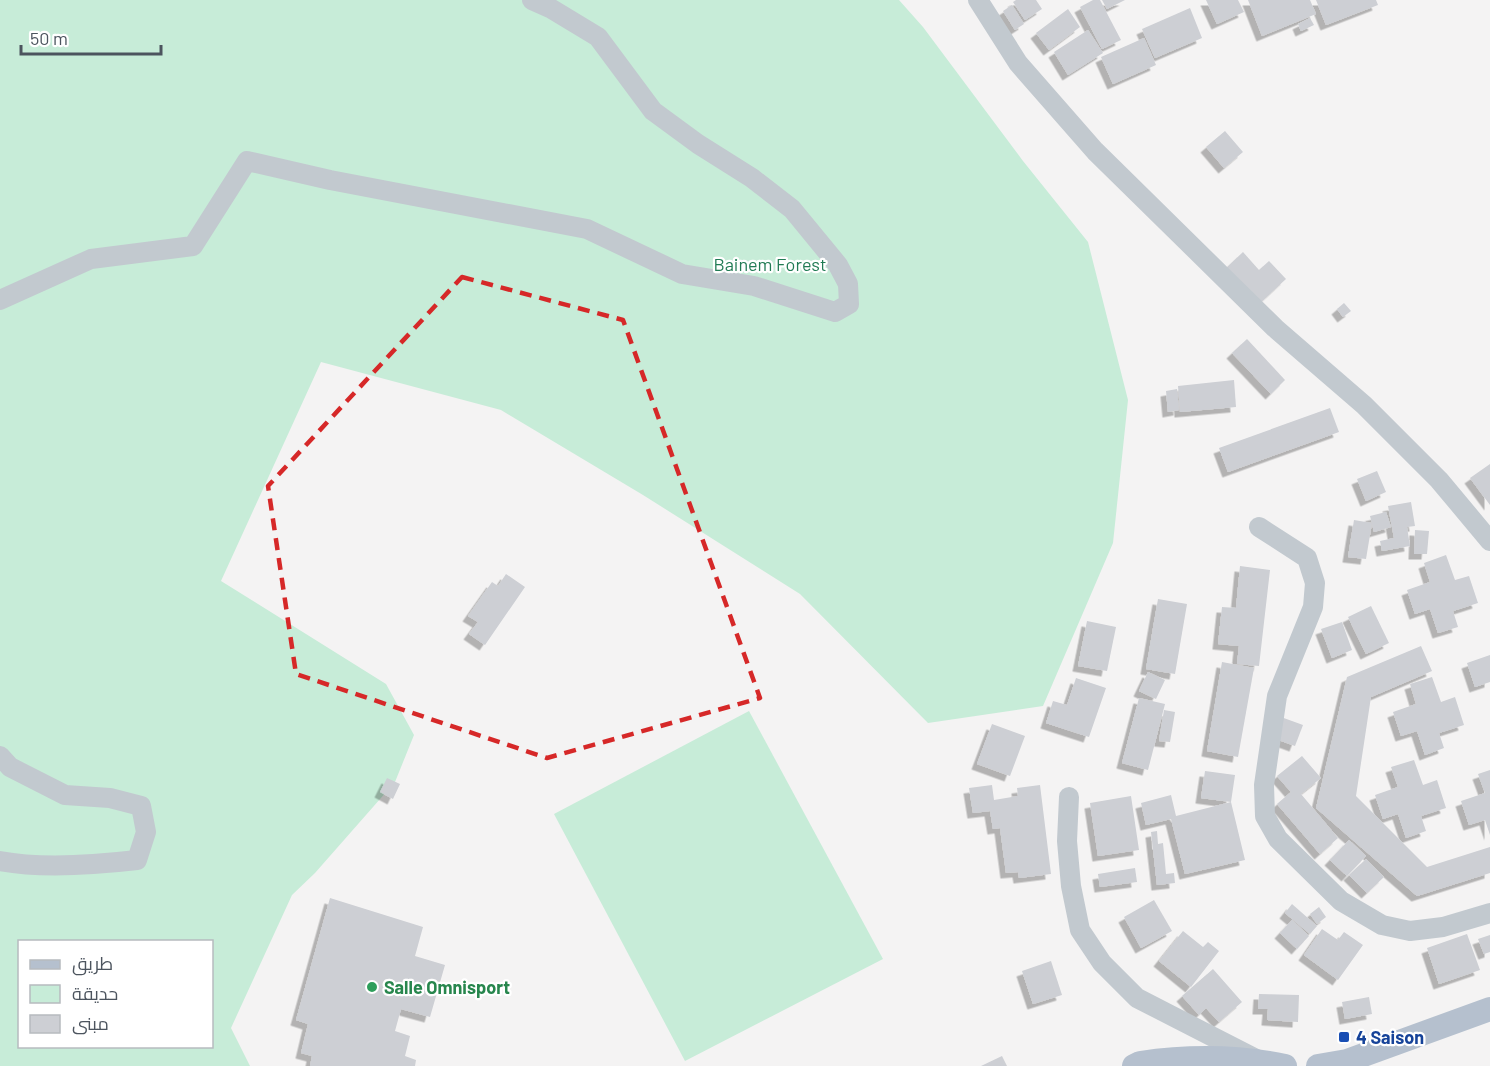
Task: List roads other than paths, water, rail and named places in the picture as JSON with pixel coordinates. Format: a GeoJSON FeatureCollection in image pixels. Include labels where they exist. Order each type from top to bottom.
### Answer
{"type":"FeatureCollection","features":[{"type":"Feature","properties":{"kind":"main road"},"geometry":{"type":"LineString","coordinates":[[1318,1066],[1347,1061],[1490,1009]]}},
{"type":"Feature","properties":{"kind":"main road"},"geometry":{"type":"LineString","coordinates":[[1134,1066],[1149,1062],[1186,1062],[1259,1063],[1285,1066]]}},
{"type":"Feature","properties":{"kind":"street"},"geometry":{"type":"LineString","coordinates":[[0,300],[91,260],[193,246],[247,161],[330,180],[587,229],[682,274],[754,286],[835,312],[849,304],[848,284],[838,265],[792,209],[752,178],[698,144],[653,111],[598,38],[550,8],[532,0]]}},
{"type":"Feature","properties":{"kind":"street"},"geometry":{"type":"LineString","coordinates":[[978,0],[1018,63],[1095,151],[1275,328],[1364,405],[1439,480],[1490,541]]}},
{"type":"Feature","properties":{"kind":"street"},"geometry":{"type":"LineString","coordinates":[[1259,527],[1307,558],[1315,583],[1313,607],[1277,696],[1264,785],[1265,816],[1278,838],[1341,901],[1382,925],[1410,931],[1443,927],[1490,913]]}},
{"type":"Feature","properties":{"kind":"street"},"geometry":{"type":"LineString","coordinates":[[0,756],[10,767],[64,795],[111,798],[141,806],[146,832],[137,860],[107,864],[20,865],[0,861]]}},
{"type":"Feature","properties":{"kind":"street"},"geometry":{"type":"LineString","coordinates":[[1069,797],[1067,841],[1071,886],[1080,930],[1102,963],[1137,998],[1259,1063]]}},
{"type":"Feature","properties":{"kind":"place","name":"Salle Omnisport"},"geometry":{"type":"Point","coordinates":[372,987]}},
{"type":"Feature","properties":{"kind":"place","name":"4 Saison"},"geometry":{"type":"Point","coordinates":[1344,1037]}},
{"type":"Feature","properties":{"kind":"park label","name":"Bainem Forest"},"geometry":{"type":"Point","coordinates":[770,264]}}]}
